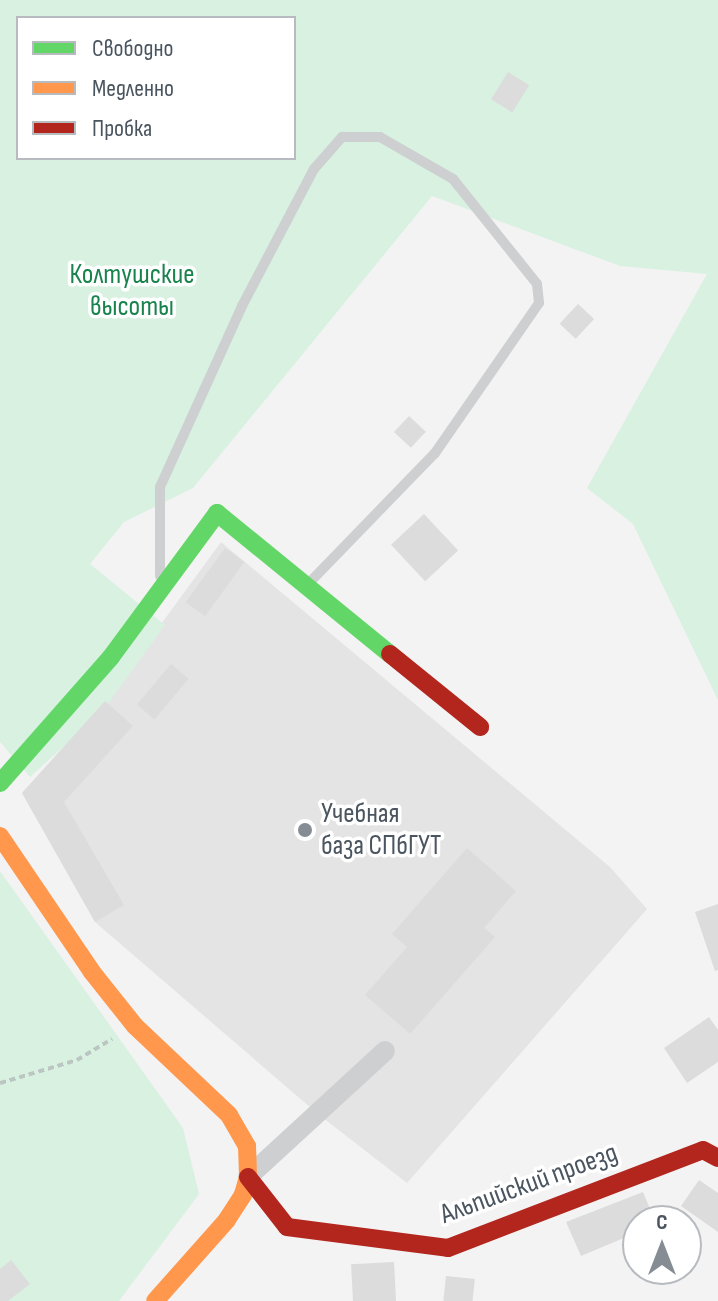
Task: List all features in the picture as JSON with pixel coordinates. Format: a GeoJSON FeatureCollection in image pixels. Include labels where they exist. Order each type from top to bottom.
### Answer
{"type":"FeatureCollection","features":[{"type":"Feature","properties":{"kind":"street"},"geometry":{"type":"LineString","coordinates":[[0,783],[111,657],[160,586],[217,513],[480,727]]}},
{"type":"Feature","properties":{"kind":"street"},"geometry":{"type":"LineString","coordinates":[[0,836],[92,972],[135,1026],[229,1115],[247,1146],[248,1177],[243,1195],[227,1220],[155,1301]]}},
{"type":"Feature","properties":{"kind":"street"},"geometry":{"type":"LineString","coordinates":[[248,1177],[385,1051]]}},
{"type":"Feature","properties":{"kind":"street","name":"Альпийский проезд"},"geometry":{"type":"LineString","coordinates":[[248,1177],[287,1227],[448,1248],[703,1150],[718,1158]]}},
{"type":"Feature","properties":{"kind":"lane"},"geometry":{"type":"LineString","coordinates":[[160,586],[160,487],[242,306],[314,169],[342,137],[380,137],[453,179],[537,284],[539,303],[435,453],[307,585]]}},
{"type":"Feature","properties":{"kind":"path"},"geometry":{"type":"LineString","coordinates":[[0,1083],[77,1060],[135,1026]]}},
{"type":"Feature","properties":{"kind":"shaded area","name":"Учебная база СПбГУТ"},"geometry":{"type":"Polygon","coordinates":[[[221,542],[610,867],[647,909],[407,1183],[318,1114],[95,922],[22,793],[105,701],[221,542]]]}},
{"type":"Feature","properties":{"kind":"green space","name":"Колтушские высоты"},"geometry":{"type":"Polygon","coordinates":[[[0,0],[718,0],[718,700],[633,524],[587,488],[707,274],[620,266],[432,196],[193,488],[124,522],[90,564],[165,625],[102,712],[30,777],[0,742],[0,0]]]}},
{"type":"Feature","properties":{"kind":"green space"},"geometry":{"type":"Polygon","coordinates":[[[0,871],[183,1128],[199,1194],[119,1301],[0,1301],[0,871]]]}},
{"type":"Feature","properties":{"kind":"building"},"geometry":{"type":"Polygon","coordinates":[[[508,72],[529,85],[512,112],[491,99],[508,72]]]}},
{"type":"Feature","properties":{"kind":"building"},"geometry":{"type":"Polygon","coordinates":[[[578,304],[594,319],[576,339],[560,324],[578,304]]]}},
{"type":"Feature","properties":{"kind":"building"},"geometry":{"type":"Polygon","coordinates":[[[409,416],[426,432],[411,448],[394,432],[409,416]]]}},
{"type":"Feature","properties":{"kind":"building"},"geometry":{"type":"Polygon","coordinates":[[[424,514],[458,551],[425,581],[391,545],[424,514]]]}},
{"type":"Feature","properties":{"kind":"building"},"geometry":{"type":"Polygon","coordinates":[[[225,548],[244,562],[205,616],[186,602],[225,548]]]}},
{"type":"Feature","properties":{"kind":"building"},"geometry":{"type":"Polygon","coordinates":[[[171,664],[189,679],[155,719],[137,705],[171,664]]]}},
{"type":"Feature","properties":{"kind":"building"},"geometry":{"type":"Polygon","coordinates":[[[105,701],[133,726],[64,802],[124,905],[95,922],[22,793],[105,701]]]}},
{"type":"Feature","properties":{"kind":"building"},"geometry":{"type":"Polygon","coordinates":[[[467,848],[516,891],[484,928],[495,937],[410,1034],[365,995],[407,947],[392,934],[467,848]]]}},
{"type":"Feature","properties":{"kind":"building"},"geometry":{"type":"Polygon","coordinates":[[[718,904],[718,970],[715,971],[695,912],[718,904]]]}},
{"type":"Feature","properties":{"kind":"building"},"geometry":{"type":"Polygon","coordinates":[[[709,1017],[718,1030],[718,1062],[687,1083],[664,1048],[709,1017]]]}},
{"type":"Feature","properties":{"kind":"building"},"geometry":{"type":"Polygon","coordinates":[[[699,1180],[718,1193],[718,1232],[702,1221],[702,1205],[682,1205],[699,1180]]]}},
{"type":"Feature","properties":{"kind":"building"},"geometry":{"type":"Polygon","coordinates":[[[643,1192],[648,1205],[622,1205],[622,1239],[581,1256],[566,1222],[643,1192]]]}},
{"type":"Feature","properties":{"kind":"building"},"geometry":{"type":"Polygon","coordinates":[[[11,1260],[30,1284],[8,1301],[0,1301],[0,1269],[11,1260]]]}},
{"type":"Feature","properties":{"kind":"building"},"geometry":{"type":"Polygon","coordinates":[[[394,1262],[396,1301],[353,1301],[351,1264],[394,1262]]]}},
{"type":"Feature","properties":{"kind":"building"},"geometry":{"type":"Polygon","coordinates":[[[446,1276],[475,1279],[473,1301],[443,1301],[446,1276]]]}},
{"type":"Feature","properties":{"kind":"traffic: fast"},"geometry":{"type":"LineString","coordinates":[[0,783],[111,657],[217,513],[390,654]]}},
{"type":"Feature","properties":{"kind":"traffic: slow"},"geometry":{"type":"LineString","coordinates":[[0,836],[92,972],[135,1026],[229,1115],[247,1146],[248,1177],[243,1195],[227,1220],[155,1301]]}},
{"type":"Feature","properties":{"kind":"traffic: jam"},"geometry":{"type":"LineString","coordinates":[[390,654],[480,727]]}},
{"type":"Feature","properties":{"kind":"traffic: jam"},"geometry":{"type":"LineString","coordinates":[[248,1177],[287,1227],[448,1248],[703,1150],[718,1158]]}},
{"type":"Feature","properties":{"kind":"place","name":"Учебная база СПбГУТ"},"geometry":{"type":"Point","coordinates":[305,830]}}]}
